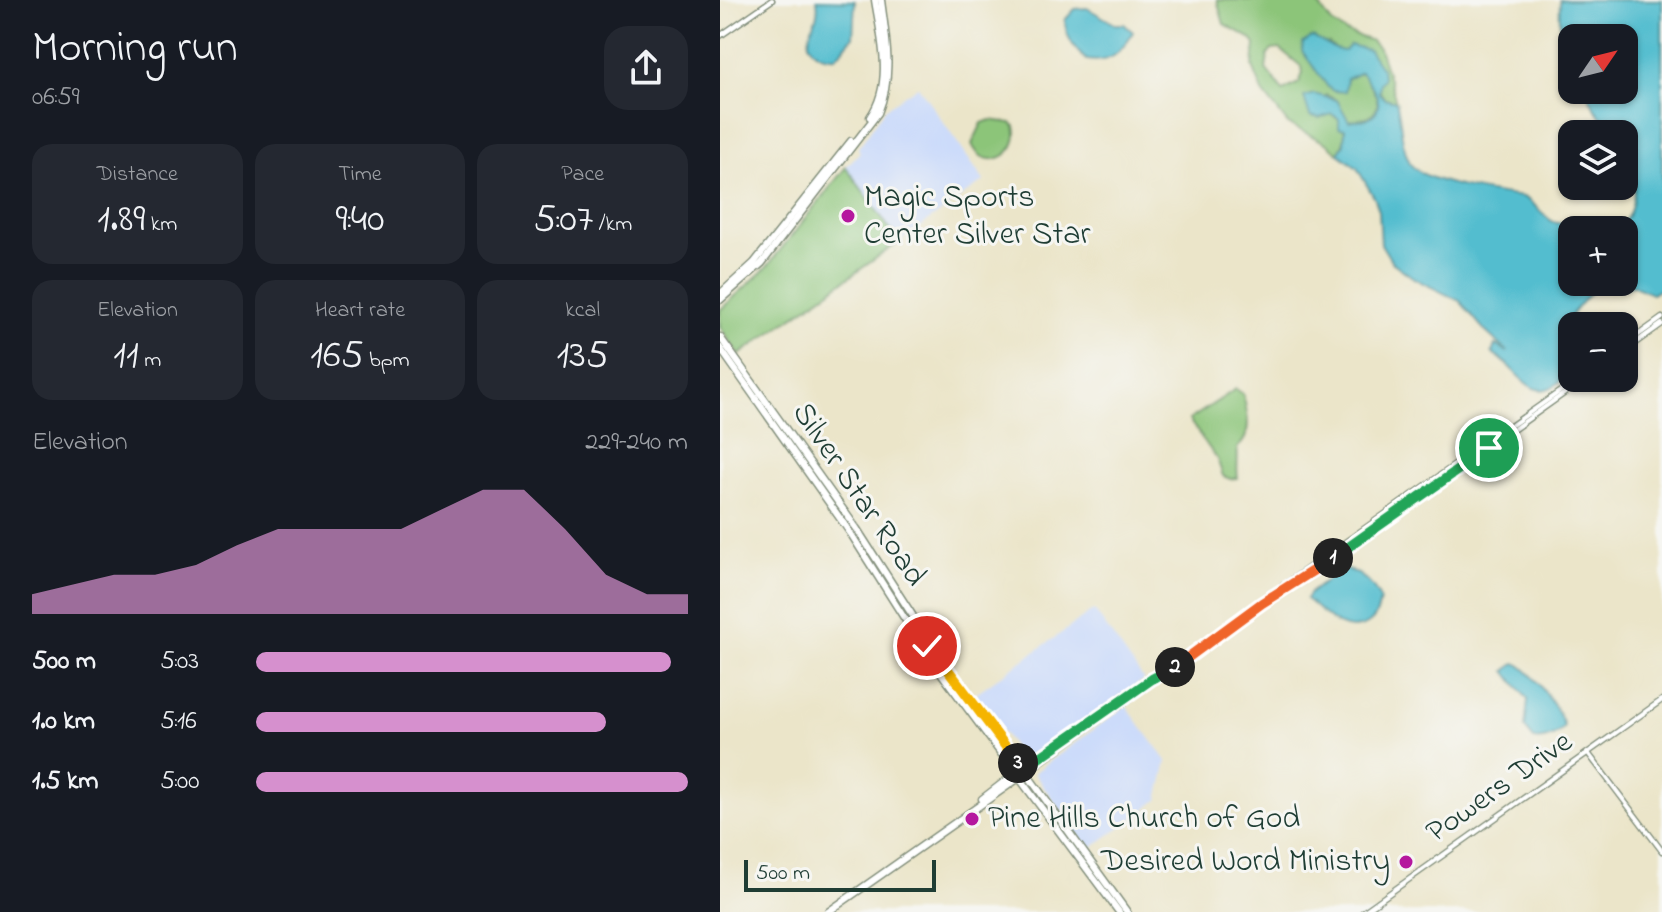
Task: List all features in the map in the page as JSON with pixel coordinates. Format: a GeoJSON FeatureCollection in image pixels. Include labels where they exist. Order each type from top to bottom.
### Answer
{"type":"FeatureCollection","features":[{"type":"Feature","properties":{"kind":"main road"},"geometry":{"type":"LineString","coordinates":[[720,294],[762,254],[874,111],[884,82],[875,0]]}},
{"type":"Feature","properties":{"kind":"main road"},"geometry":{"type":"LineString","coordinates":[[720,300],[762,263],[878,113],[888,83],[881,0]]}},
{"type":"Feature","properties":{"kind":"main road","name":"Silver Star Road"},"geometry":{"type":"LineString","coordinates":[[720,337],[872,552],[903,617],[945,678],[1082,850],[1127,912]]}},
{"type":"Feature","properties":{"kind":"main road","name":"Silver Star Road"},"geometry":{"type":"LineString","coordinates":[[720,348],[1119,912]]}},
{"type":"Feature","properties":{"kind":"main road"},"geometry":{"type":"LineString","coordinates":[[742,379],[747,380],[775,414]]}},
{"type":"Feature","properties":{"kind":"main road"},"geometry":{"type":"LineString","coordinates":[[841,519],[847,521],[872,552]]}},
{"type":"Feature","properties":{"kind":"main road"},"geometry":{"type":"LineString","coordinates":[[903,617],[931,647]]}},
{"type":"Feature","properties":{"kind":"main road"},"geometry":{"type":"LineString","coordinates":[[828,912],[1022,773]]}},
{"type":"Feature","properties":{"kind":"main road"},"geometry":{"type":"LineString","coordinates":[[1063,835],[1082,850]]}},
{"type":"Feature","properties":{"kind":"street"},"geometry":{"type":"LineString","coordinates":[[720,36],[772,0]]}},
{"type":"Feature","properties":{"kind":"street"},"geometry":{"type":"LineString","coordinates":[[1638,338],[1662,321]]}},
{"type":"Feature","properties":{"kind":"street"},"geometry":{"type":"LineString","coordinates":[[1262,603],[1559,392]]}},
{"type":"Feature","properties":{"kind":"street"},"geometry":{"type":"LineString","coordinates":[[1022,773],[1152,679],[1161,676],[1262,603],[1324,564],[1566,392]]}},
{"type":"Feature","properties":{"kind":"street","name":"Powers Drive"},"geometry":{"type":"LineString","coordinates":[[1363,912],[1662,700]]}},
{"type":"Feature","properties":{"kind":"street"},"geometry":{"type":"LineString","coordinates":[[1588,753],[1662,851]]}},
{"type":"Feature","properties":{"kind":"shaded area"},"geometry":{"type":"Polygon","coordinates":[[[918,86],[984,181],[899,242],[846,167],[860,152],[858,148],[886,108],[918,86]]]}},
{"type":"Feature","properties":{"kind":"shaded area"},"geometry":{"type":"Polygon","coordinates":[[[1094,610],[1144,680],[1024,761],[975,694],[1094,610]]]}},
{"type":"Feature","properties":{"kind":"shaded area"},"geometry":{"type":"Polygon","coordinates":[[[1126,706],[1167,761],[1158,800],[1088,850],[1034,773],[1126,706]]]}},
{"type":"Feature","properties":{"kind":"green space"},"geometry":{"type":"Polygon","coordinates":[[[1217,0],[1315,0],[1332,23],[1346,32],[1372,41],[1379,48],[1396,101],[1384,98],[1378,89],[1380,83],[1345,51],[1338,51],[1328,43],[1347,79],[1361,72],[1373,90],[1377,105],[1370,115],[1348,121],[1337,100],[1326,95],[1319,118],[1331,114],[1341,122],[1345,137],[1338,153],[1328,144],[1288,124],[1263,92],[1253,67],[1255,44],[1224,24],[1217,0]],[[1280,49],[1272,50],[1268,55],[1266,69],[1283,91],[1299,83],[1302,67],[1280,49]]]}},
{"type":"Feature","properties":{"kind":"green space"},"geometry":{"type":"Polygon","coordinates":[[[990,120],[1011,123],[1015,126],[1016,136],[1008,152],[993,159],[978,153],[972,144],[982,123],[990,120]]]}},
{"type":"Feature","properties":{"kind":"green space"},"geometry":{"type":"Polygon","coordinates":[[[846,167],[899,242],[739,355],[720,327],[720,310],[766,268],[846,167]]]}},
{"type":"Feature","properties":{"kind":"green space"},"geometry":{"type":"Polygon","coordinates":[[[1236,389],[1243,394],[1247,430],[1246,437],[1237,448],[1238,478],[1230,479],[1223,476],[1217,459],[1189,420],[1236,389]]]}},
{"type":"Feature","properties":{"kind":"water"},"geometry":{"type":"Polygon","coordinates":[[[817,0],[855,1],[853,37],[836,57],[820,55],[809,44],[817,0]]]}},
{"type":"Feature","properties":{"kind":"water"},"geometry":{"type":"Polygon","coordinates":[[[1560,0],[1662,0],[1662,288],[1652,294],[1638,288],[1638,216],[1628,216],[1633,200],[1638,200],[1638,120],[1605,120],[1592,104],[1638,104],[1638,24],[1560,24],[1560,0]]]}},
{"type":"Feature","properties":{"kind":"water"},"geometry":{"type":"Polygon","coordinates":[[[1087,8],[1115,24],[1124,24],[1133,32],[1115,55],[1103,60],[1087,60],[1069,37],[1065,20],[1075,9],[1087,8]]]}},
{"type":"Feature","properties":{"kind":"water"},"geometry":{"type":"Polygon","coordinates":[[[1312,37],[1341,51],[1350,45],[1369,50],[1382,69],[1379,93],[1396,101],[1404,148],[1410,163],[1417,170],[1444,182],[1523,197],[1558,223],[1558,296],[1587,296],[1573,312],[1558,312],[1558,383],[1548,389],[1539,389],[1530,386],[1492,353],[1495,345],[1508,352],[1460,301],[1415,279],[1392,262],[1381,244],[1375,199],[1357,168],[1338,153],[1344,144],[1345,129],[1339,128],[1339,119],[1332,114],[1319,118],[1310,116],[1304,97],[1314,94],[1337,100],[1349,121],[1366,119],[1374,113],[1378,108],[1376,96],[1361,72],[1347,79],[1345,92],[1333,91],[1302,51],[1303,43],[1312,37]]]}},
{"type":"Feature","properties":{"kind":"water"},"geometry":{"type":"Polygon","coordinates":[[[1343,568],[1365,579],[1380,599],[1376,616],[1363,626],[1339,625],[1306,599],[1343,568]]]}},
{"type":"Feature","properties":{"kind":"water"},"geometry":{"type":"Polygon","coordinates":[[[1515,663],[1544,690],[1557,711],[1564,727],[1555,735],[1534,739],[1525,728],[1528,700],[1506,671],[1515,663]]]}},
{"type":"Feature","properties":{"kind":"place","name":"Magic Sports Center Silver Star"},"geometry":{"type":"Point","coordinates":[848,216]}},
{"type":"Feature","properties":{"kind":"place","name":"Pine Hills Church of God"},"geometry":{"type":"Point","coordinates":[972,819]}},
{"type":"Feature","properties":{"kind":"place","name":"Desired Word Ministry"},"geometry":{"type":"Point","coordinates":[1406,862]}},
{"type":"Feature","properties":{"kind":"route"},"geometry":{"type":"LineString","coordinates":[[927,646],[931,647],[1023,769],[1489,448]]}}]}
